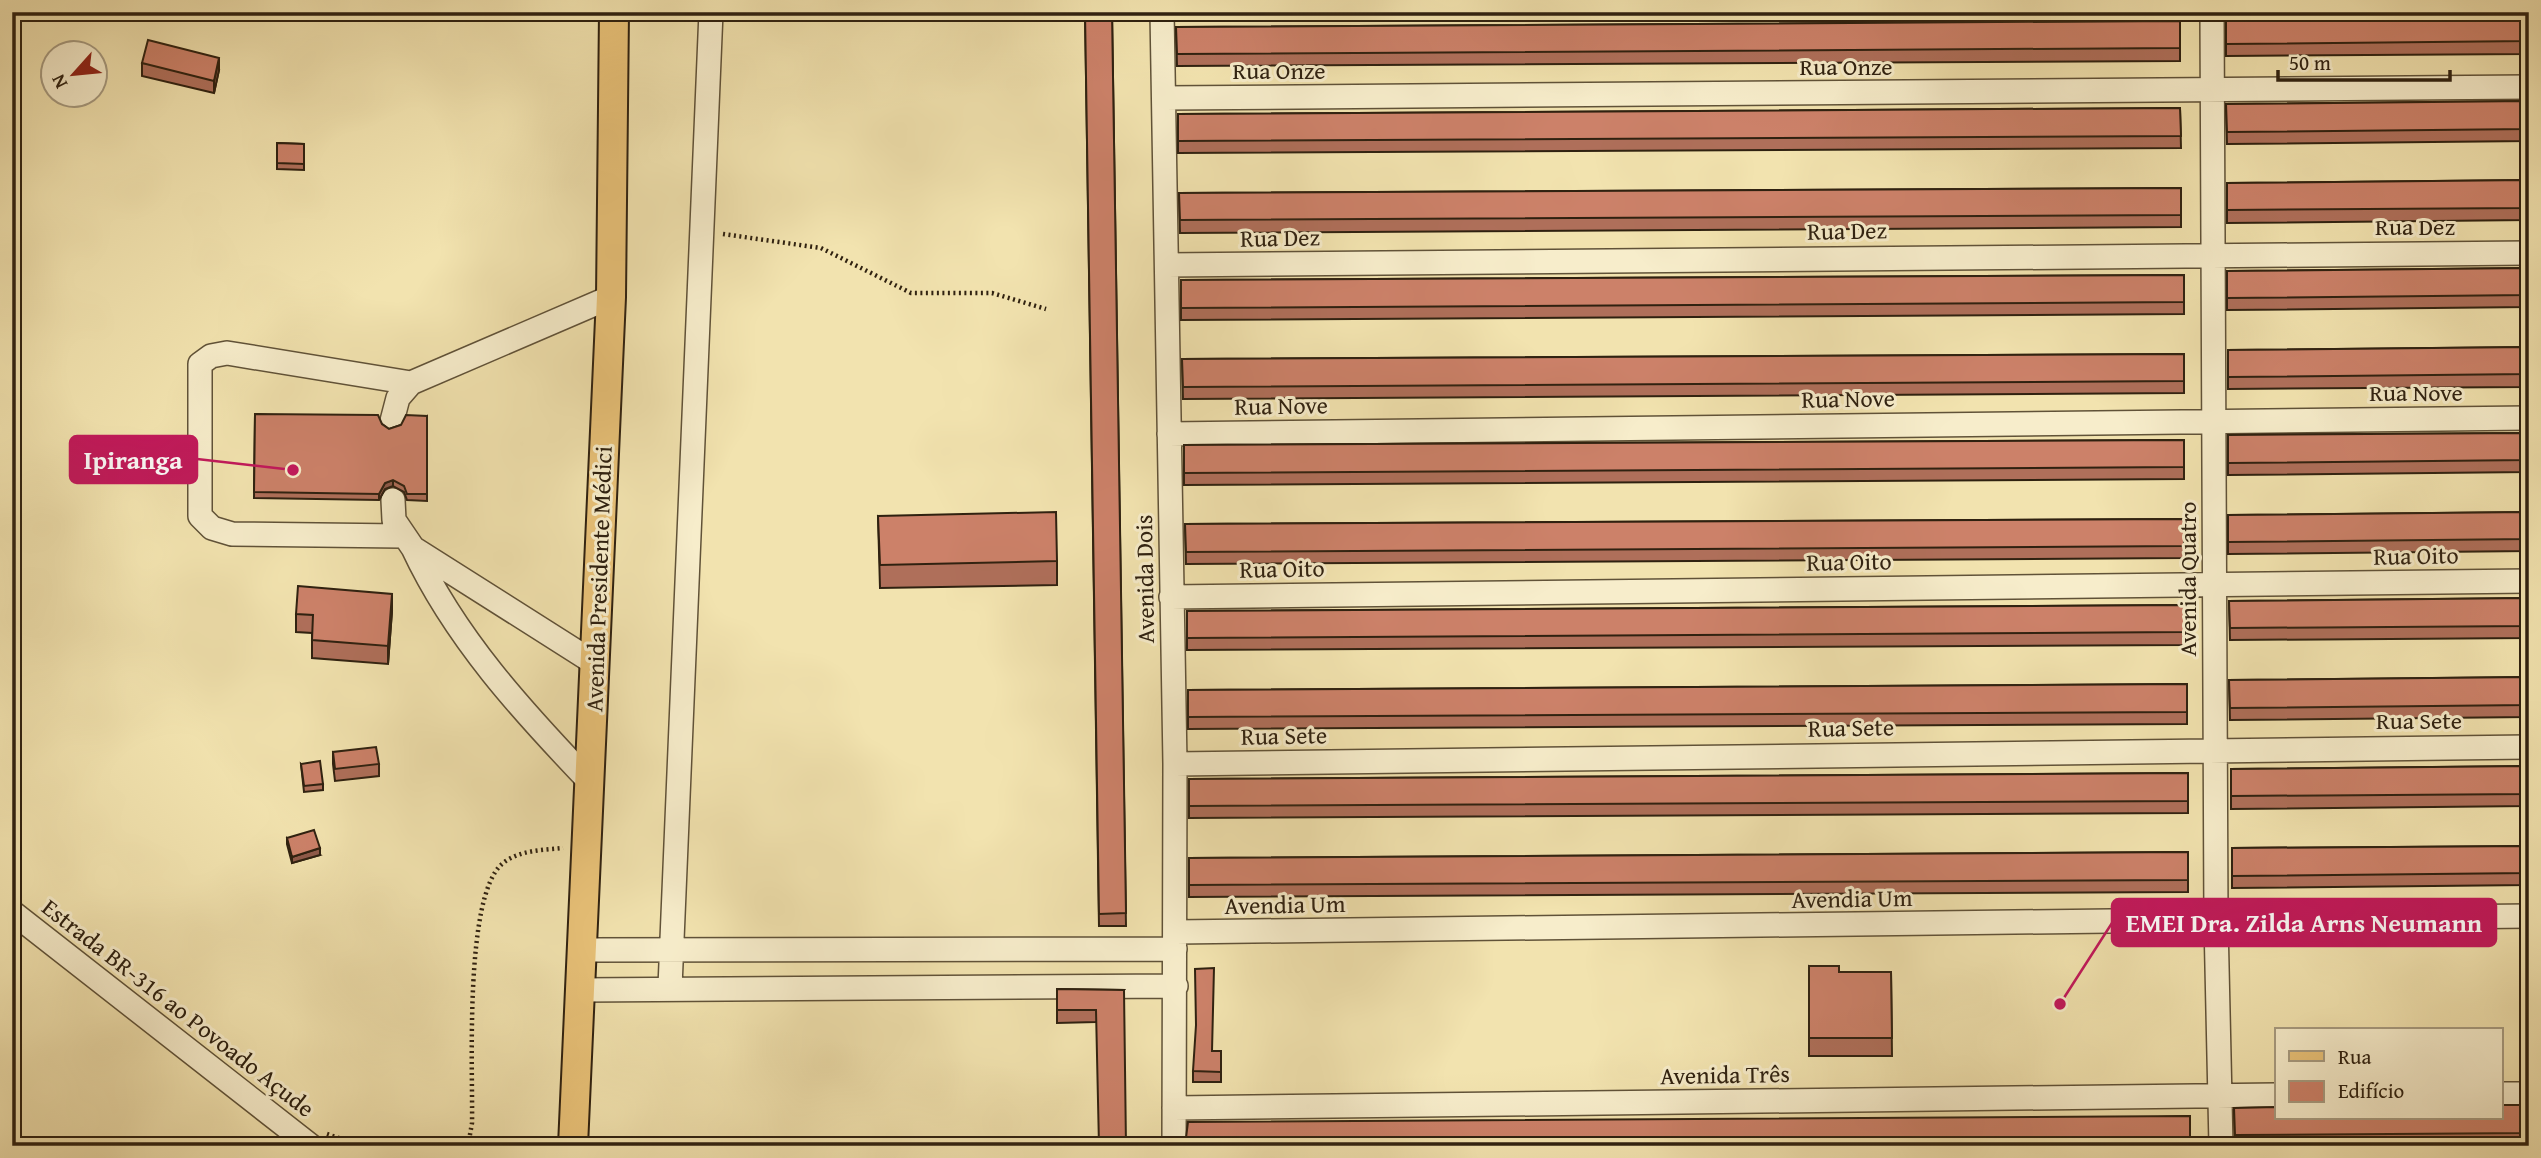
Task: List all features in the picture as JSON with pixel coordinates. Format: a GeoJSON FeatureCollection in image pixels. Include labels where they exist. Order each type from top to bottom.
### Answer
{"type":"FeatureCollection","features":[{"type":"Feature","properties":{"kind":"main road","name":"Avenida Presidente Médici"},"geometry":{"type":"LineString","coordinates":[[573,1146],[611,297],[614,12]]}},
{"type":"Feature","properties":{"kind":"street"},"geometry":{"type":"LineString","coordinates":[[670,987],[711,12]]}},
{"type":"Feature","properties":{"kind":"street","name":"Avenida Dois"},"geometry":{"type":"LineString","coordinates":[[1161,12],[1175,764],[1174,1146]]}},
{"type":"Feature","properties":{"kind":"street","name":"Avenida Quatro"},"geometry":{"type":"LineString","coordinates":[[2212,12],[2215,254],[2212,420],[2216,922],[2221,1146]]}},
{"type":"Feature","properties":{"kind":"street","name":"Rua Onze"},"geometry":{"type":"LineString","coordinates":[[1164,98],[2529,87]]}},
{"type":"Feature","properties":{"kind":"street","name":"Rua Dez"},"geometry":{"type":"LineString","coordinates":[[1167,265],[2529,253]]}},
{"type":"Feature","properties":{"kind":"street"},"geometry":{"type":"LineString","coordinates":[[392,421],[398,398],[411,383],[611,297]]}},
{"type":"Feature","properties":{"kind":"street"},"geometry":{"type":"LineString","coordinates":[[411,383],[227,354],[211,356],[200,365],[200,516],[212,528],[232,534],[408,542],[596,664]]}},
{"type":"Feature","properties":{"kind":"street","name":"Rua Nove"},"geometry":{"type":"LineString","coordinates":[[1169,434],[2529,418]]}},
{"type":"Feature","properties":{"kind":"street"},"geometry":{"type":"LineString","coordinates":[[393,500],[394,520],[434,592],[513,702],[590,782]]}},
{"type":"Feature","properties":{"kind":"street","name":"Rua Oito"},"geometry":{"type":"LineString","coordinates":[[1171,597],[2529,581]]}},
{"type":"Feature","properties":{"kind":"street","name":"Rua Sete"},"geometry":{"type":"LineString","coordinates":[[1175,764],[2215,748],[2529,747]]}},
{"type":"Feature","properties":{"kind":"street","name":"Estrada BR-316 ao Povoado Açude"},"geometry":{"type":"LineString","coordinates":[[12,912],[311,1146]]}},
{"type":"Feature","properties":{"kind":"street","name":"Avendia Um"},"geometry":{"type":"LineString","coordinates":[[583,950],[2529,916]]}},
{"type":"Feature","properties":{"kind":"street"},"geometry":{"type":"LineString","coordinates":[[582,990],[670,987],[1176,986]]}},
{"type":"Feature","properties":{"kind":"street"},"geometry":{"type":"LineString","coordinates":[[2502,1094],[2529,1094]]}},
{"type":"Feature","properties":{"kind":"street","name":"Avenida Três"},"geometry":{"type":"LineString","coordinates":[[1174,1108],[2275,1095]]}},
{"type":"Feature","properties":{"kind":"path"},"geometry":{"type":"LineString","coordinates":[[702,230],[821,248],[911,293],[992,293],[1046,309]]}},
{"type":"Feature","properties":{"kind":"path"},"geometry":{"type":"LineString","coordinates":[[468,1146],[472,1124],[477,927],[485,890],[501,864],[525,852],[588,845]]}},
{"type":"Feature","properties":{"kind":"building"},"geometry":{"type":"Polygon","coordinates":[[[1085,12],[1112,12],[1126,913],[1099,914],[1085,12]]]}},
{"type":"Feature","properties":{"kind":"building"},"geometry":{"type":"Polygon","coordinates":[[[2529,14],[2529,41],[2226,44],[2226,17],[2529,14]]]}},
{"type":"Feature","properties":{"kind":"building"},"geometry":{"type":"Polygon","coordinates":[[[2180,21],[2180,48],[1177,54],[1176,27],[2180,21]]]}},
{"type":"Feature","properties":{"kind":"building"},"geometry":{"type":"Polygon","coordinates":[[[148,40],[219,58],[214,81],[142,63],[148,40]]]}},
{"type":"Feature","properties":{"kind":"building"},"geometry":{"type":"Polygon","coordinates":[[[2529,101],[2529,129],[2227,132],[2226,104],[2529,101]]]}},
{"type":"Feature","properties":{"kind":"building"},"geometry":{"type":"Polygon","coordinates":[[[2180,108],[2181,136],[1178,141],[1178,114],[2180,108]]]}},
{"type":"Feature","properties":{"kind":"building"},"geometry":{"type":"Polygon","coordinates":[[[277,143],[304,144],[304,164],[277,163],[277,143]]]}},
{"type":"Feature","properties":{"kind":"building"},"geometry":{"type":"Polygon","coordinates":[[[2529,180],[2529,208],[2227,210],[2227,183],[2529,180]]]}},
{"type":"Feature","properties":{"kind":"building"},"geometry":{"type":"Polygon","coordinates":[[[2181,188],[2181,215],[1180,220],[1179,193],[2181,188]]]}},
{"type":"Feature","properties":{"kind":"building"},"geometry":{"type":"Polygon","coordinates":[[[2529,268],[2529,295],[2227,298],[2227,271],[2529,268]]]}},
{"type":"Feature","properties":{"kind":"building"},"geometry":{"type":"Polygon","coordinates":[[[2184,275],[2184,302],[1181,308],[1181,280],[2184,275]]]}},
{"type":"Feature","properties":{"kind":"building"},"geometry":{"type":"Polygon","coordinates":[[[2529,347],[2529,374],[2228,377],[2228,350],[2529,347]]]}},
{"type":"Feature","properties":{"kind":"building"},"geometry":{"type":"Polygon","coordinates":[[[2184,354],[2184,381],[1183,387],[1182,359],[2184,354]]]}},
{"type":"Feature","properties":{"kind":"building"},"geometry":{"type":"Polygon","coordinates":[[[255,414],[378,415],[382,424],[389,429],[401,425],[406,415],[427,416],[427,494],[407,494],[404,486],[393,480],[385,483],[379,494],[254,492],[255,414]]]}},
{"type":"Feature","properties":{"kind":"building"},"geometry":{"type":"Polygon","coordinates":[[[2529,433],[2529,460],[2228,463],[2228,435],[2529,433]]]}},
{"type":"Feature","properties":{"kind":"building"},"geometry":{"type":"Polygon","coordinates":[[[2184,440],[2184,467],[1184,473],[1184,445],[2184,440]]]}},
{"type":"Feature","properties":{"kind":"building"},"geometry":{"type":"Polygon","coordinates":[[[1056,512],[1057,561],[880,565],[878,516],[1056,512]]]}},
{"type":"Feature","properties":{"kind":"building"},"geometry":{"type":"Polygon","coordinates":[[[2529,512],[2529,539],[2228,542],[2228,515],[2529,512]]]}},
{"type":"Feature","properties":{"kind":"building"},"geometry":{"type":"Polygon","coordinates":[[[2184,519],[2184,546],[1186,552],[1185,524],[2184,519]]]}},
{"type":"Feature","properties":{"kind":"building"},"geometry":{"type":"Polygon","coordinates":[[[298,586],[392,594],[388,646],[312,640],[313,615],[296,614],[298,586]]]}},
{"type":"Feature","properties":{"kind":"building"},"geometry":{"type":"Polygon","coordinates":[[[2529,598],[2529,626],[2230,628],[2229,601],[2529,598]]]}},
{"type":"Feature","properties":{"kind":"building"},"geometry":{"type":"Polygon","coordinates":[[[2186,605],[2186,632],[1187,638],[1187,611],[2186,605]]]}},
{"type":"Feature","properties":{"kind":"building"},"geometry":{"type":"Polygon","coordinates":[[[2529,677],[2529,705],[2230,708],[2229,680],[2529,677]]]}},
{"type":"Feature","properties":{"kind":"building"},"geometry":{"type":"Polygon","coordinates":[[[2187,684],[2187,712],[1188,717],[1188,690],[2187,684]]]}},
{"type":"Feature","properties":{"kind":"building"},"geometry":{"type":"Polygon","coordinates":[[[376,747],[379,764],[335,769],[333,752],[376,747]]]}},
{"type":"Feature","properties":{"kind":"building"},"geometry":{"type":"Polygon","coordinates":[[[320,761],[323,784],[304,786],[301,764],[320,761]]]}},
{"type":"Feature","properties":{"kind":"building"},"geometry":{"type":"Polygon","coordinates":[[[2529,766],[2529,794],[2231,796],[2231,769],[2529,766]]]}},
{"type":"Feature","properties":{"kind":"building"},"geometry":{"type":"Polygon","coordinates":[[[2188,773],[2188,801],[1189,806],[1189,779],[2188,773]]]}},
{"type":"Feature","properties":{"kind":"building"},"geometry":{"type":"Polygon","coordinates":[[[314,830],[320,848],[292,857],[287,838],[314,830]]]}},
{"type":"Feature","properties":{"kind":"building"},"geometry":{"type":"Polygon","coordinates":[[[2529,846],[2529,873],[2232,876],[2232,848],[2529,846]]]}},
{"type":"Feature","properties":{"kind":"building"},"geometry":{"type":"Polygon","coordinates":[[[2188,852],[2188,880],[1189,885],[1189,858],[2188,852]]]}},
{"type":"Feature","properties":{"kind":"building"},"geometry":{"type":"Polygon","coordinates":[[[1809,966],[1839,966],[1839,972],[1891,972],[1892,1038],[1809,1038],[1809,966]]]}},
{"type":"Feature","properties":{"kind":"building"},"geometry":{"type":"Polygon","coordinates":[[[1214,968],[1212,1051],[1221,1051],[1221,1072],[1193,1071],[1195,969],[1214,968]]]}},
{"type":"Feature","properties":{"kind":"building"},"geometry":{"type":"Polygon","coordinates":[[[1057,989],[1124,990],[1126,1146],[1099,1146],[1096,1010],[1057,1010],[1057,989]]]}},
{"type":"Feature","properties":{"kind":"building"},"geometry":{"type":"Polygon","coordinates":[[[2502,1105],[2529,1105],[2529,1133],[2235,1135],[2234,1108],[2275,1107],[2275,1120],[2502,1120],[2502,1105]]]}},
{"type":"Feature","properties":{"kind":"building"},"geometry":{"type":"Polygon","coordinates":[[[2190,1116],[2190,1143],[1185,1146],[1188,1122],[2190,1116]]]}},
{"type":"Feature","properties":{"kind":"place","name":"Ipiranga"},"geometry":{"type":"Point","coordinates":[293,470]}},
{"type":"Feature","properties":{"kind":"place","name":"EMEI Dra. Zilda Arns Neumann"},"geometry":{"type":"Point","coordinates":[2060,1004]}}]}
